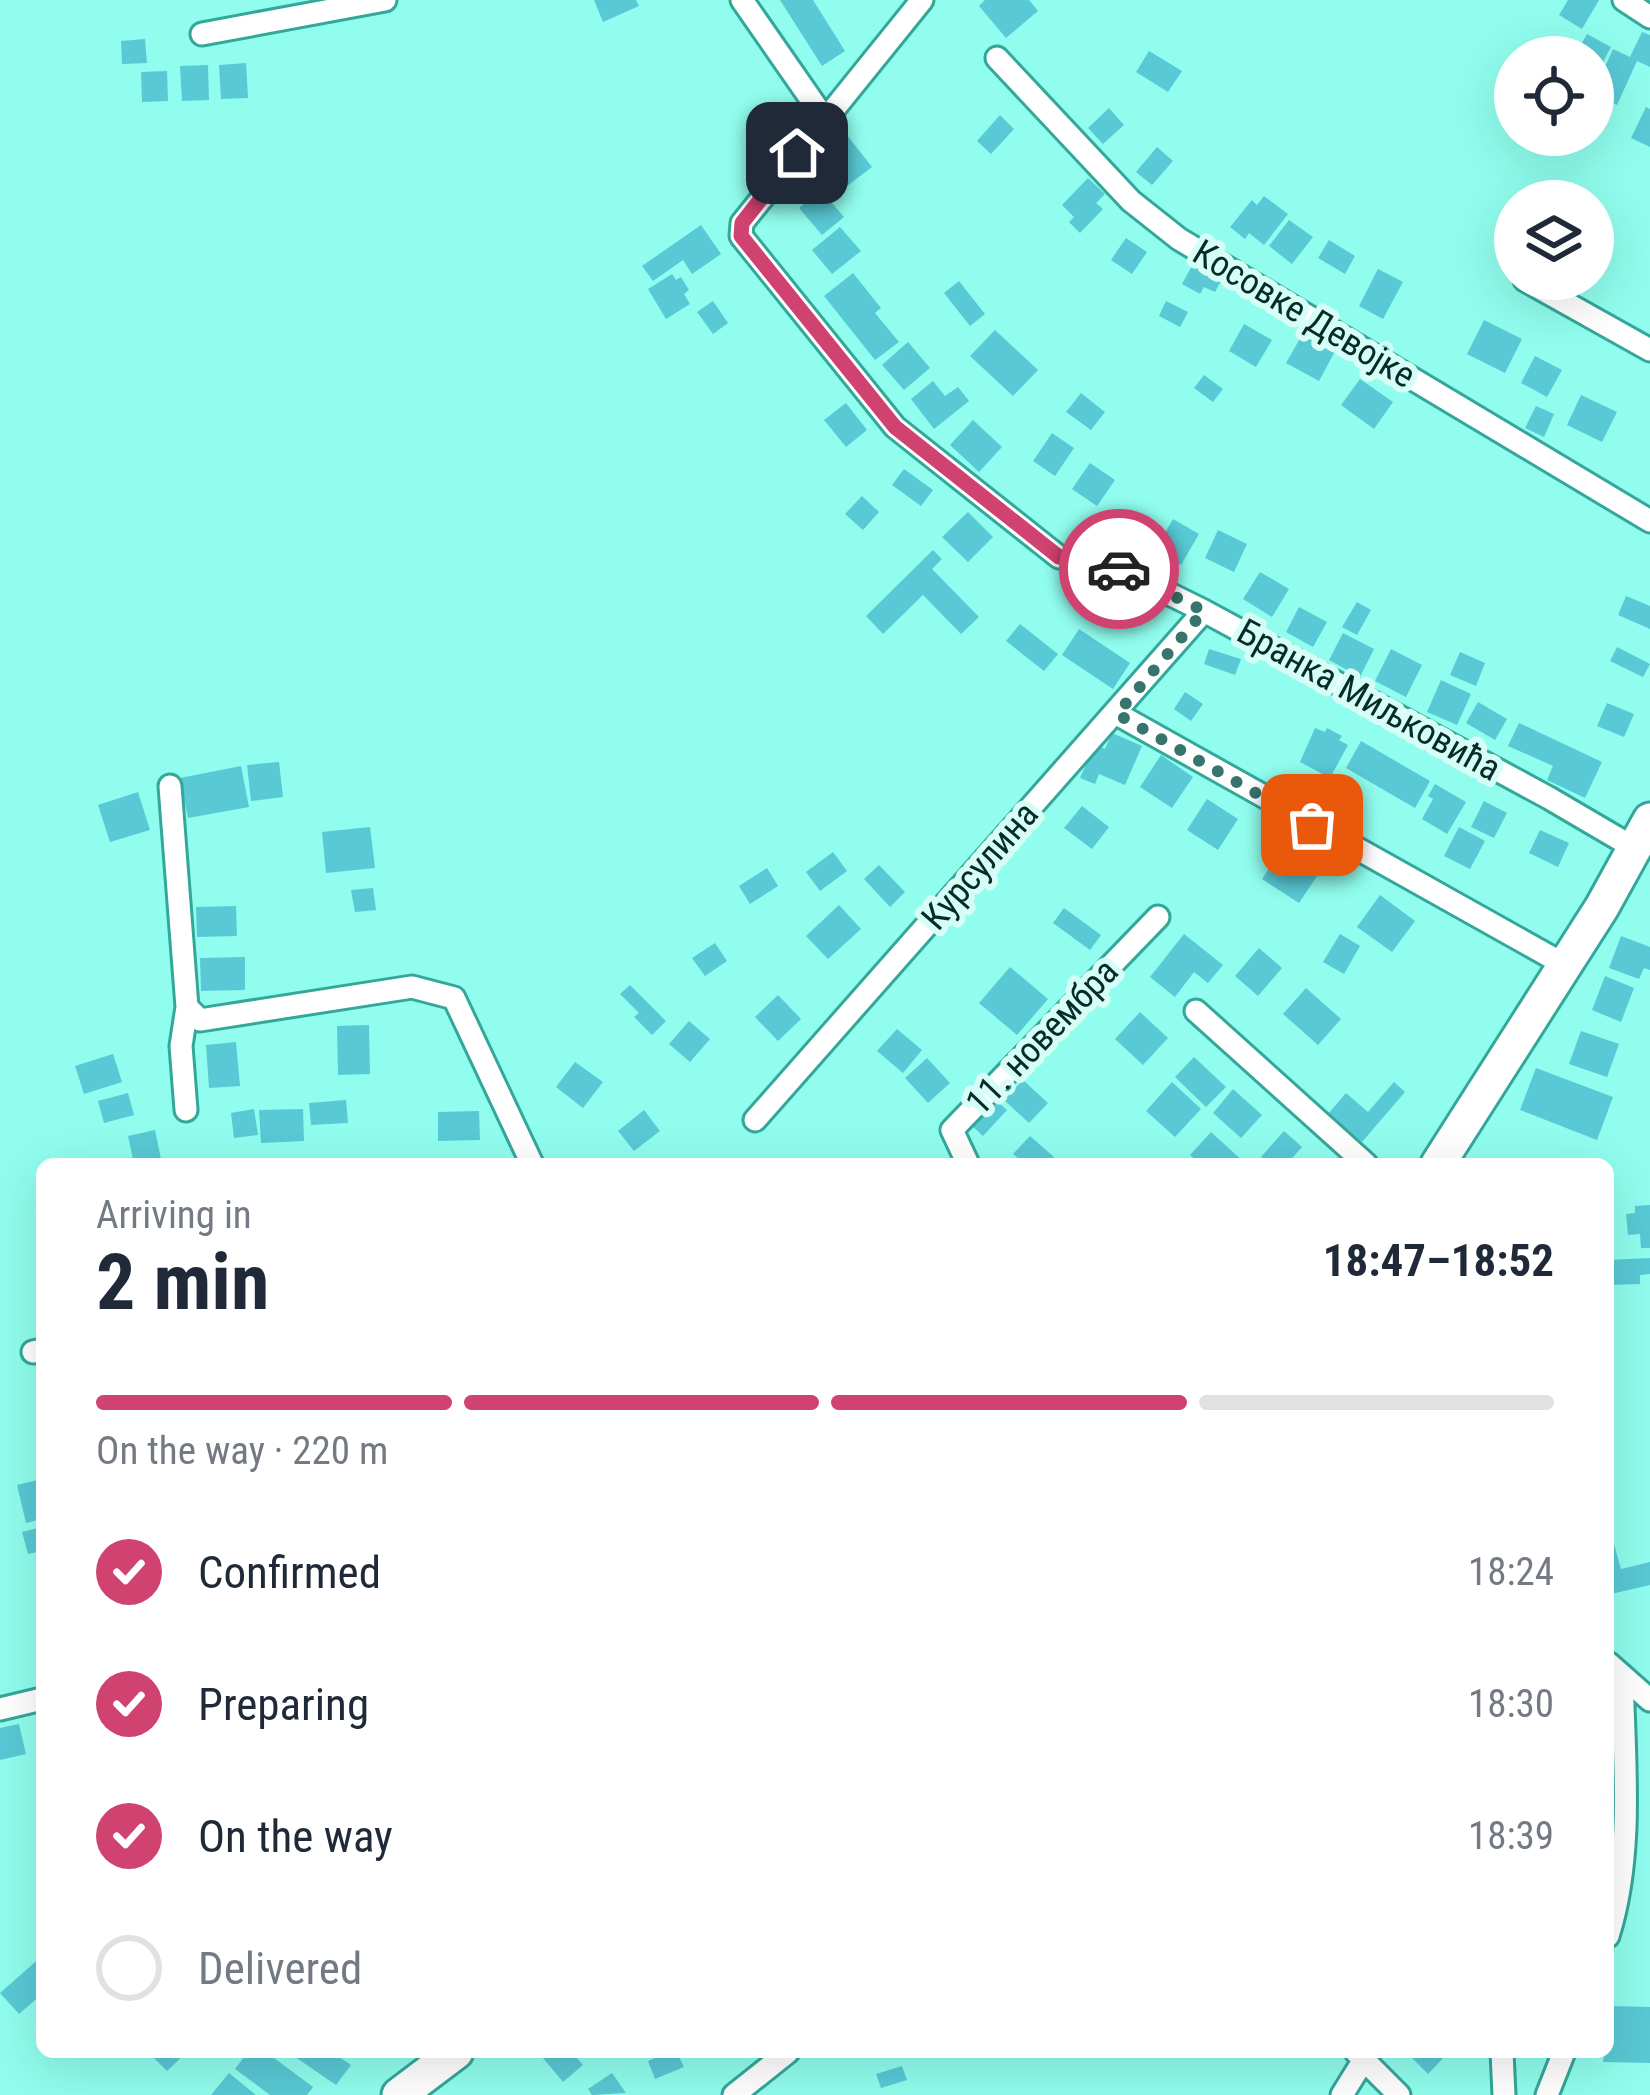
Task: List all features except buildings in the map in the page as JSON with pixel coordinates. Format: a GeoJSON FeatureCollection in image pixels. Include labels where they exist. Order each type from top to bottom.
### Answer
{"type":"FeatureCollection","features":[{"type":"Feature","properties":{"kind":"main road"},"geometry":{"type":"LineString","coordinates":[[1442,1158],[1643,835]]}},
{"type":"Feature","properties":{"kind":"main road"},"geometry":{"type":"LineString","coordinates":[[399,2095],[448,2058]]}},
{"type":"Feature","properties":{"kind":"street"},"geometry":{"type":"LineString","coordinates":[[202,34],[386,0]]}},
{"type":"Feature","properties":{"kind":"street"},"geometry":{"type":"LineString","coordinates":[[742,0],[824,118]]}},
{"type":"Feature","properties":{"kind":"street","name":"Бранка Миљковића"},"geometry":{"type":"LineString","coordinates":[[922,0],[742,223],[741,236],[895,427],[1059,557],[1118,568],[1549,798],[1643,835]]}},
{"type":"Feature","properties":{"kind":"street"},"geometry":{"type":"LineString","coordinates":[[1624,0],[1650,17]]}},
{"type":"Feature","properties":{"kind":"street","name":"Косовке Девојке"},"geometry":{"type":"LineString","coordinates":[[997,58],[1131,201],[1179,238],[1650,521]]}},
{"type":"Feature","properties":{"kind":"street"},"geometry":{"type":"LineString","coordinates":[[1561,300],[1650,350]]}},
{"type":"Feature","properties":{"kind":"street","name":"Курсулина"},"geometry":{"type":"LineString","coordinates":[[755,1120],[1204,611]]}},
{"type":"Feature","properties":{"kind":"street"},"geometry":{"type":"LineString","coordinates":[[1117,714],[1565,965]]}},
{"type":"Feature","properties":{"kind":"street"},"geometry":{"type":"LineString","coordinates":[[170,786],[187,1007],[182,1046],[186,1110]]}},
{"type":"Feature","properties":{"kind":"street","name":"11. новембра"},"geometry":{"type":"LineString","coordinates":[[965,1158],[952,1130],[1158,917]]}},
{"type":"Feature","properties":{"kind":"street"},"geometry":{"type":"LineString","coordinates":[[187,1007],[200,1020],[412,987],[454,998],[529,1158]]}},
{"type":"Feature","properties":{"kind":"street"},"geometry":{"type":"LineString","coordinates":[[1196,1011],[1359,1158]]}},
{"type":"Feature","properties":{"kind":"street"},"geometry":{"type":"LineString","coordinates":[[1615,1669],[1650,1700]]}},
{"type":"Feature","properties":{"kind":"street"},"geometry":{"type":"LineString","coordinates":[[1614,1917],[1623,1862],[1615,1669]]}},
{"type":"Feature","properties":{"kind":"street"},"geometry":{"type":"LineString","coordinates":[[0,1709],[36,1700]]}},
{"type":"Feature","properties":{"kind":"street"},"geometry":{"type":"LineString","coordinates":[[734,2095],[780,2058]]}},
{"type":"Feature","properties":{"kind":"street"},"geometry":{"type":"LineString","coordinates":[[1342,2095],[1358,2058]]}},
{"type":"Feature","properties":{"kind":"street"},"geometry":{"type":"LineString","coordinates":[[1361,2058],[1399,2095]]}},
{"type":"Feature","properties":{"kind":"street"},"geometry":{"type":"LineString","coordinates":[[1502,2058],[1504,2095]]}},
{"type":"Feature","properties":{"kind":"street"},"geometry":{"type":"LineString","coordinates":[[1547,2095],[1562,2058]]}},
{"type":"Feature","properties":{"kind":"way so far"},"geometry":{"type":"LineString","coordinates":[[1119,569],[1204,611],[1117,714],[1312,825]]}},
{"type":"Feature","properties":{"kind":"route"},"geometry":{"type":"LineString","coordinates":[[797,153],[742,223],[741,236],[895,427],[1059,557],[1119,569]]}}]}
